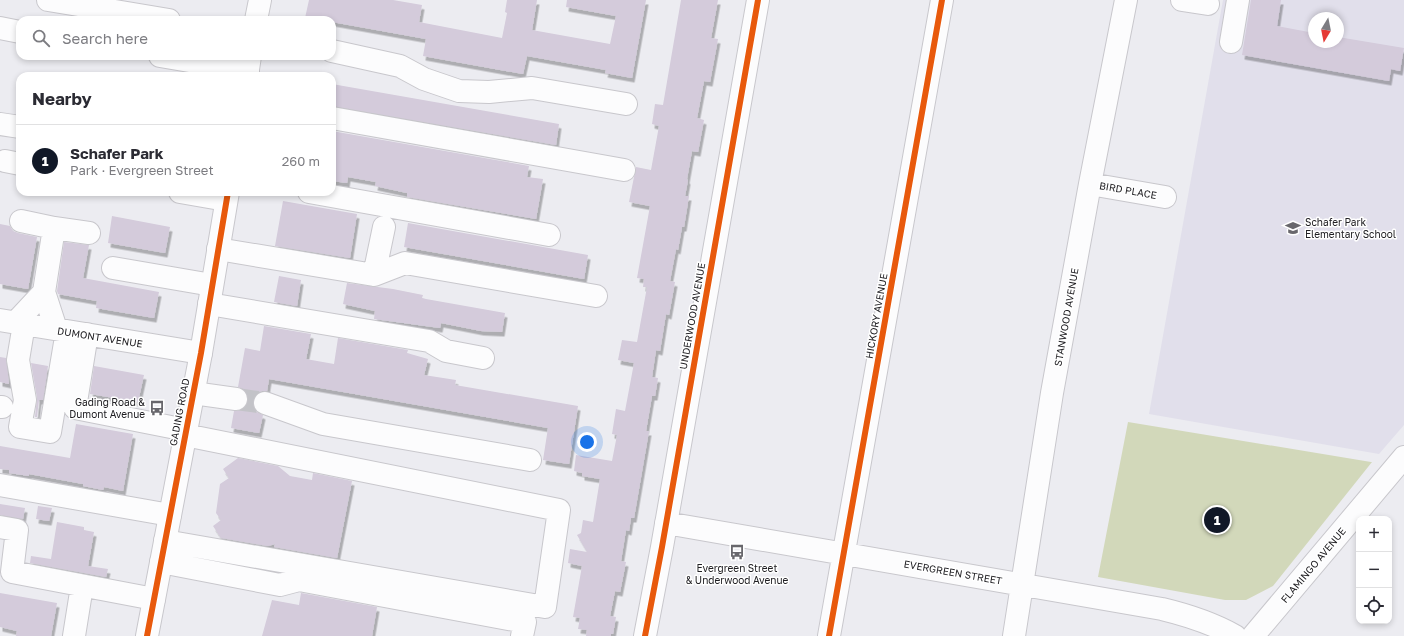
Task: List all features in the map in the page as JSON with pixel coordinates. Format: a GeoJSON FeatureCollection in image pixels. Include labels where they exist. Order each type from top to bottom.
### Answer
{"type":"FeatureCollection","features":[{"type":"Feature","properties":{"kind":"street"},"geometry":{"type":"LineString","coordinates":[[48,0],[145,16]]}},
{"type":"Feature","properties":{"kind":"street"},"geometry":{"type":"LineString","coordinates":[[257,16],[260,0]]}},
{"type":"Feature","properties":{"kind":"street","name":"UNDERWOOD AVENUE"},"geometry":{"type":"LineString","coordinates":[[645,636],[758,0]]}},
{"type":"Feature","properties":{"kind":"street","name":"HICKORY AVENUE"},"geometry":{"type":"LineString","coordinates":[[829,636],[942,0]]}},
{"type":"Feature","properties":{"kind":"street","name":"STANWOOD AVENUE"},"geometry":{"type":"LineString","coordinates":[[1014,636],[1052,393],[1090,184],[1126,0]]}},
{"type":"Feature","properties":{"kind":"street"},"geometry":{"type":"LineString","coordinates":[[1182,0],[1208,4]]}},
{"type":"Feature","properties":{"kind":"street"},"geometry":{"type":"LineString","coordinates":[[1231,42],[1238,0]]}},
{"type":"Feature","properties":{"kind":"street"},"geometry":{"type":"LineString","coordinates":[[0,28],[16,31]]}},
{"type":"Feature","properties":{"kind":"street"},"geometry":{"type":"LineString","coordinates":[[336,52],[400,66],[424,79],[459,92],[489,92],[532,88],[626,104]]}},
{"type":"Feature","properties":{"kind":"street"},"geometry":{"type":"LineString","coordinates":[[189,60],[248,68]]}},
{"type":"Feature","properties":{"kind":"street"},"geometry":{"type":"LineString","coordinates":[[336,119],[624,170]]}},
{"type":"Feature","properties":{"kind":"street"},"geometry":{"type":"LineString","coordinates":[[0,124],[16,127]]}},
{"type":"Feature","properties":{"kind":"street","name":"BIRD PLACE"},"geometry":{"type":"LineString","coordinates":[[1090,184],[1165,197]]}},
{"type":"Feature","properties":{"kind":"street","name":"GADING ROAD"},"geometry":{"type":"LineString","coordinates":[[147,636],[201,353],[227,196]]}},
{"type":"Feature","properties":{"kind":"street"},"geometry":{"type":"LineString","coordinates":[[330,196],[549,235]]}},
{"type":"Feature","properties":{"kind":"street"},"geometry":{"type":"LineString","coordinates":[[21,221],[89,233]]}},
{"type":"Feature","properties":{"kind":"street"},"geometry":{"type":"LineString","coordinates":[[374,275],[384,227]]}},
{"type":"Feature","properties":{"kind":"street"},"geometry":{"type":"LineString","coordinates":[[54,228],[44,292],[13,322],[25,400],[20,427],[50,432],[70,332]]}},
{"type":"Feature","properties":{"kind":"street"},"geometry":{"type":"LineString","coordinates":[[218,249],[374,275],[405,263],[596,296]]}},
{"type":"Feature","properties":{"kind":"street"},"geometry":{"type":"LineString","coordinates":[[113,268],[211,294],[429,341],[446,351],[483,358]]}},
{"type":"Feature","properties":{"kind":"street"},"geometry":{"type":"LineString","coordinates":[[44,292],[70,332],[75,408],[410,480],[559,510],[545,607],[391,580],[163,552]]}},
{"type":"Feature","properties":{"kind":"street","name":"DUMONT AVENUE"},"geometry":{"type":"LineString","coordinates":[[13,322],[201,353]]}},
{"type":"Feature","properties":{"kind":"street"},"geometry":{"type":"LineString","coordinates":[[193,393],[236,399]]}},
{"type":"Feature","properties":{"kind":"street"},"geometry":{"type":"LineString","coordinates":[[265,403],[323,424],[530,460]]}},
{"type":"Feature","properties":{"kind":"street","name":"FLAMINGO AVENUE"},"geometry":{"type":"LineString","coordinates":[[1253,636],[1404,457]]}},
{"type":"Feature","properties":{"kind":"street"},"geometry":{"type":"LineString","coordinates":[[0,485],[170,516]]}},
{"type":"Feature","properties":{"kind":"street","name":"EVERGREEN STREET"},"geometry":{"type":"LineString","coordinates":[[666,523],[1022,584],[1174,612],[1214,625],[1235,636]]}},
{"type":"Feature","properties":{"kind":"street"},"geometry":{"type":"LineString","coordinates":[[0,527],[17,530],[12,572],[154,599]]}},
{"type":"Feature","properties":{"kind":"street"},"geometry":{"type":"LineString","coordinates":[[163,552],[280,585],[299,580],[525,622],[522,636]]}},
{"type":"Feature","properties":{"kind":"street"},"geometry":{"type":"LineString","coordinates":[[74,636],[82,586]]}},
{"type":"Feature","properties":{"kind":"shaded area","name":"Schafer Park Elementary School"},"geometry":{"type":"Polygon","coordinates":[[[1223,0],[1404,0],[1404,425],[1379,454],[1149,414],[1223,0]]]}},
{"type":"Feature","properties":{"kind":"green space"},"geometry":{"type":"Polygon","coordinates":[[[1128,422],[1372,462],[1273,586],[1246,600],[1225,600],[1098,577],[1128,422]]]}},
{"type":"Feature","properties":{"kind":"building"},"geometry":{"type":"Polygon","coordinates":[[[309,0],[393,0],[422,5],[419,22],[502,38],[507,13],[505,12],[507,0],[537,0],[532,30],[610,44],[616,16],[566,7],[567,0],[646,0],[632,78],[605,73],[606,70],[527,56],[523,74],[423,56],[426,39],[336,23],[336,16],[305,16],[309,0]]]}},
{"type":"Feature","properties":{"kind":"building"},"geometry":{"type":"Polygon","coordinates":[[[681,0],[718,0],[711,38],[718,39],[710,82],[704,81],[697,118],[704,120],[698,152],[692,151],[685,196],[689,196],[684,227],[682,227],[678,250],[676,249],[670,281],[675,282],[669,315],[666,314],[660,351],[656,350],[652,377],[658,378],[655,396],[652,396],[646,431],[649,431],[634,518],[631,518],[629,531],[626,530],[621,561],[626,562],[620,592],[615,591],[610,616],[616,617],[613,634],[611,634],[611,636],[586,636],[587,630],[578,629],[580,618],[573,617],[582,566],[568,563],[570,549],[587,552],[577,535],[581,533],[583,520],[593,522],[600,479],[582,476],[582,473],[574,471],[576,455],[612,461],[617,435],[612,434],[616,409],[625,411],[634,363],[618,360],[622,340],[637,342],[647,287],[643,287],[644,279],[637,278],[650,206],[629,202],[636,167],[651,170],[659,126],[652,124],[655,104],[663,105],[681,0]]]}},
{"type":"Feature","properties":{"kind":"building"},"geometry":{"type":"Polygon","coordinates":[[[1251,0],[1281,0],[1277,26],[1308,32],[1308,48],[1344,48],[1344,38],[1404,48],[1400,71],[1391,69],[1389,81],[1242,55],[1251,0]]]}},
{"type":"Feature","properties":{"kind":"building"},"geometry":{"type":"Polygon","coordinates":[[[336,85],[559,124],[556,145],[336,107],[336,85]]]}},
{"type":"Feature","properties":{"kind":"building"},"geometry":{"type":"Polygon","coordinates":[[[336,132],[529,166],[527,177],[543,179],[536,219],[407,197],[407,193],[375,186],[376,182],[348,177],[347,183],[336,182],[336,132]]]}},
{"type":"Feature","properties":{"kind":"building"},"geometry":{"type":"Polygon","coordinates":[[[283,201],[357,214],[350,258],[275,246],[283,201]]]}},
{"type":"Feature","properties":{"kind":"building"},"geometry":{"type":"Polygon","coordinates":[[[112,216],[170,227],[165,253],[108,243],[112,216]]]}},
{"type":"Feature","properties":{"kind":"building"},"geometry":{"type":"Polygon","coordinates":[[[408,223],[588,255],[584,279],[404,247],[408,223]]]}},
{"type":"Feature","properties":{"kind":"building"},"geometry":{"type":"Polygon","coordinates":[[[0,224],[10,226],[13,231],[18,233],[37,237],[28,289],[0,284],[0,224]]]}},
{"type":"Feature","properties":{"kind":"building"},"geometry":{"type":"Polygon","coordinates":[[[64,242],[89,245],[83,278],[159,292],[154,318],[96,308],[97,301],[58,294],[57,291],[64,242]]]}},
{"type":"Feature","properties":{"kind":"building"},"geometry":{"type":"Polygon","coordinates":[[[279,276],[301,280],[297,306],[274,302],[279,276]]]}},
{"type":"Feature","properties":{"kind":"building"},"geometry":{"type":"Polygon","coordinates":[[[347,283],[393,289],[423,295],[422,298],[426,299],[505,313],[502,332],[481,331],[441,323],[440,328],[374,319],[375,311],[343,304],[347,283]]]}},
{"type":"Feature","properties":{"kind":"building"},"geometry":{"type":"Polygon","coordinates":[[[264,326],[311,334],[306,359],[334,364],[338,338],[408,350],[407,353],[428,359],[424,375],[456,380],[455,385],[578,406],[569,464],[543,460],[548,428],[269,379],[267,391],[257,393],[253,399],[255,411],[263,415],[259,433],[231,428],[234,411],[241,410],[246,406],[248,401],[247,394],[243,389],[238,387],[245,348],[260,351],[264,326]]]}},
{"type":"Feature","properties":{"kind":"building"},"geometry":{"type":"Polygon","coordinates":[[[0,357],[6,358],[9,384],[0,382],[0,357]]]}},
{"type":"Feature","properties":{"kind":"building"},"geometry":{"type":"Polygon","coordinates":[[[31,363],[48,366],[43,400],[39,400],[37,417],[35,417],[37,398],[31,363]]]}},
{"type":"Feature","properties":{"kind":"building"},"geometry":{"type":"Polygon","coordinates":[[[94,366],[144,375],[138,402],[90,394],[94,366]]]}},
{"type":"Feature","properties":{"kind":"building"},"geometry":{"type":"Polygon","coordinates":[[[76,424],[133,434],[123,491],[104,487],[103,490],[83,486],[83,484],[29,474],[29,476],[9,473],[9,470],[0,469],[0,446],[70,458],[76,424]]]}},
{"type":"Feature","properties":{"kind":"building"},"geometry":{"type":"Polygon","coordinates":[[[238,458],[278,466],[290,476],[312,480],[313,473],[352,481],[337,558],[274,547],[275,544],[268,546],[221,538],[213,526],[221,520],[216,513],[220,484],[229,478],[223,469],[238,458]]]}},
{"type":"Feature","properties":{"kind":"building"},"geometry":{"type":"Polygon","coordinates":[[[0,504],[25,508],[23,519],[0,515],[0,504]]]}},
{"type":"Feature","properties":{"kind":"building"},"geometry":{"type":"Polygon","coordinates":[[[38,506],[52,508],[49,521],[36,519],[38,506]]]}},
{"type":"Feature","properties":{"kind":"building"},"geometry":{"type":"Polygon","coordinates":[[[57,522],[84,527],[84,530],[94,532],[88,566],[108,569],[106,577],[30,563],[31,556],[51,559],[57,522]]]}},
{"type":"Feature","properties":{"kind":"building"},"geometry":{"type":"Polygon","coordinates":[[[0,593],[57,603],[51,636],[16,636],[17,631],[0,627],[0,593]]]}},
{"type":"Feature","properties":{"kind":"building"},"geometry":{"type":"Polygon","coordinates":[[[301,593],[377,607],[372,636],[262,636],[272,600],[299,605],[301,593]]]}},
{"type":"Feature","properties":{"kind":"tunnel"},"geometry":{"type":"LineString","coordinates":[[236,399],[265,403]]}},
{"type":"Feature","properties":{"kind":"cycle path"},"geometry":{"type":"LineString","coordinates":[[645,636],[758,0]]}},
{"type":"Feature","properties":{"kind":"cycle path"},"geometry":{"type":"LineString","coordinates":[[829,636],[942,0]]}},
{"type":"Feature","properties":{"kind":"cycle path"},"geometry":{"type":"LineString","coordinates":[[147,636],[201,353],[227,196]]}},
{"type":"Feature","properties":{"kind":"place","name":"Schafer Park Elementary School"},"geometry":{"type":"Point","coordinates":[1293,228]}},
{"type":"Feature","properties":{"kind":"place","name":"Gading Road & Dumont Avenue"},"geometry":{"type":"Point","coordinates":[157,408]}},
{"type":"Feature","properties":{"kind":"place","name":"Schafer Park"},"geometry":{"type":"Point","coordinates":[1217,520]}},
{"type":"Feature","properties":{"kind":"place","name":"Evergreen Street & Underwood Avenue"},"geometry":{"type":"Point","coordinates":[737,552]}}]}
